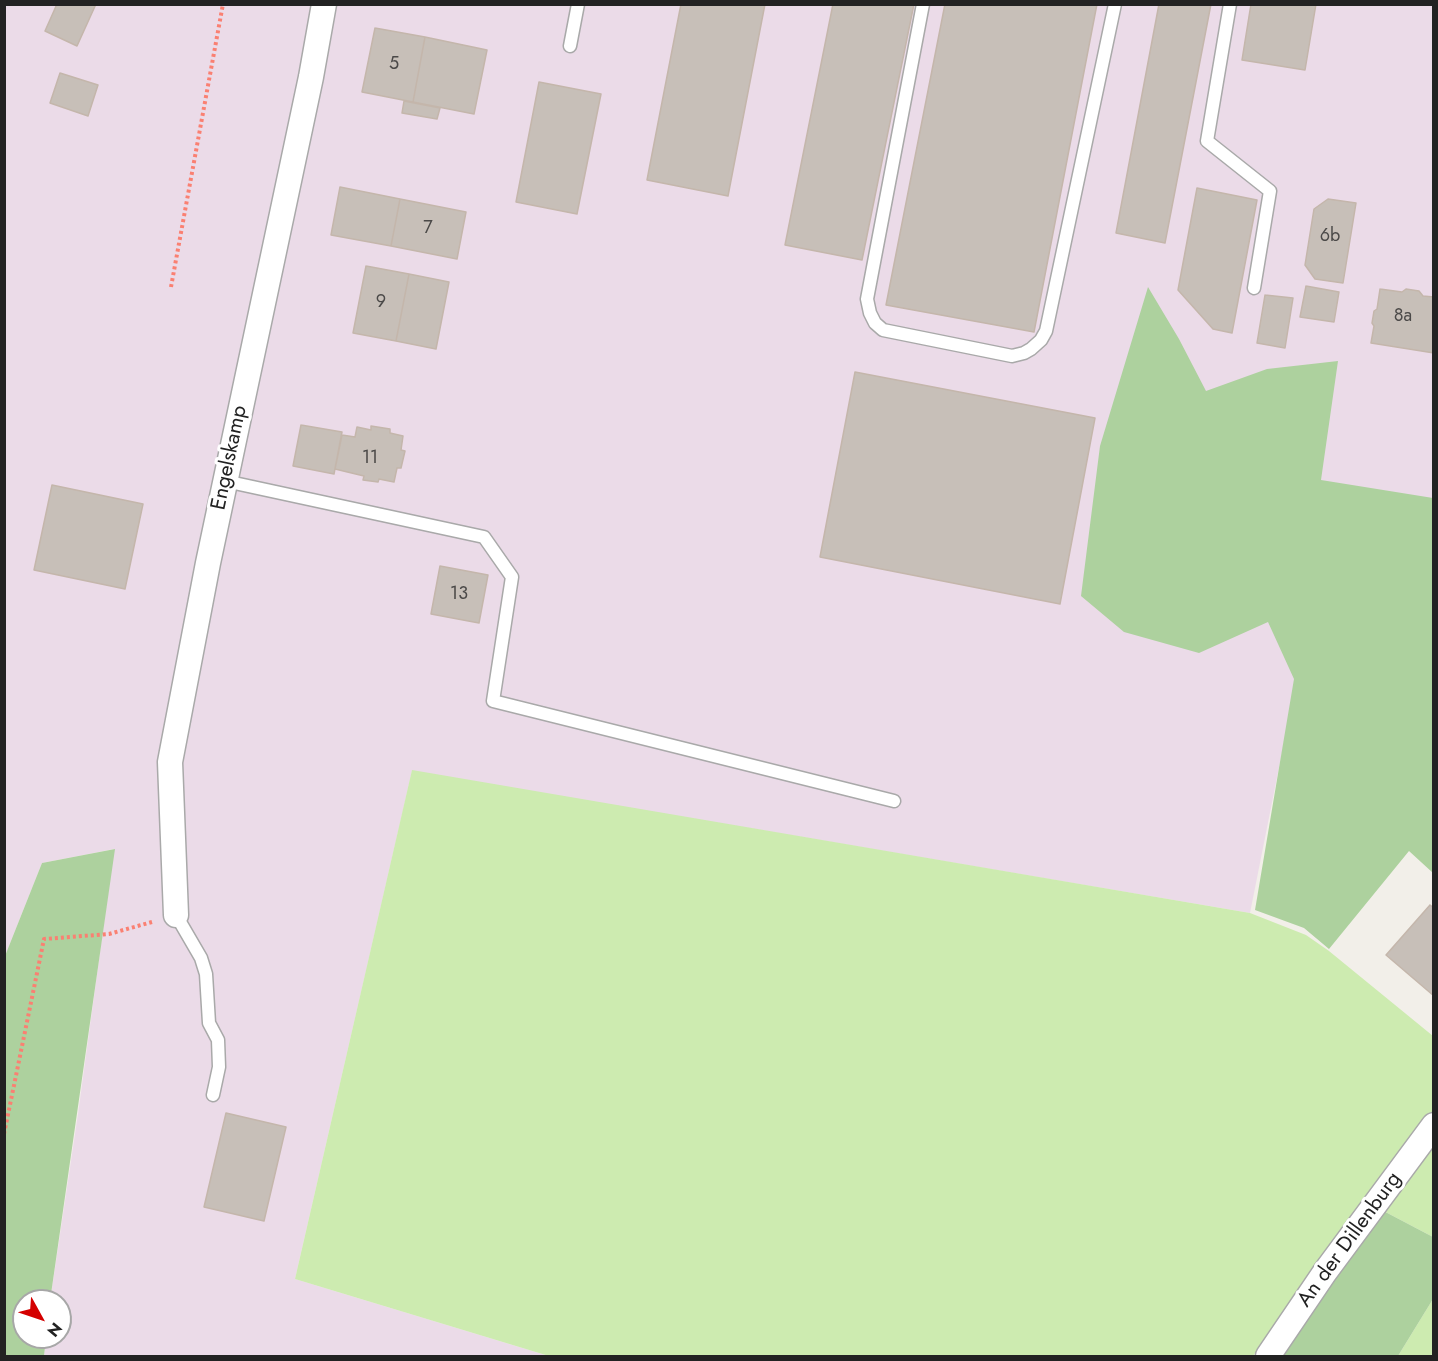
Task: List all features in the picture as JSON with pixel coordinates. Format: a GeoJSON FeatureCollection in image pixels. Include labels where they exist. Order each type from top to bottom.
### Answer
{"type":"FeatureCollection","features":[{"type":"Feature","properties":{"kind":"street","name":"Engelskamp"},"geometry":{"type":"LineString","coordinates":[[176,915],[170,762],[225,481],[311,77],[324,4]]}},
{"type":"Feature","properties":{"kind":"street","name":"An der Dillenburg"},"geometry":{"type":"LineString","coordinates":[[1268,1356],[1325,1272],[1434,1125]]}},
{"type":"Feature","properties":{"kind":"lane"},"geometry":{"type":"LineString","coordinates":[[570,46],[578,4]]}},
{"type":"Feature","properties":{"kind":"lane"},"geometry":{"type":"LineString","coordinates":[[923,4],[867,299],[870,313],[875,323],[883,330],[1012,356],[1031,349],[1041,340],[1046,331],[1115,4]]}},
{"type":"Feature","properties":{"kind":"lane"},"geometry":{"type":"LineString","coordinates":[[1230,4],[1207,141],[1270,191],[1254,288]]}},
{"type":"Feature","properties":{"kind":"lane"},"geometry":{"type":"LineString","coordinates":[[225,481],[484,537],[512,578],[493,701],[894,801]]}},
{"type":"Feature","properties":{"kind":"lane"},"geometry":{"type":"LineString","coordinates":[[176,915],[201,958],[206,974],[209,1023],[218,1040],[219,1067],[213,1095]]}},
{"type":"Feature","properties":{"kind":"path"},"geometry":{"type":"LineString","coordinates":[[171,287],[224,4]]}},
{"type":"Feature","properties":{"kind":"path"},"geometry":{"type":"LineString","coordinates":[[4,1134],[44,939],[109,934],[176,915]]}},
{"type":"Feature","properties":{"kind":"shaded area"},"geometry":{"type":"Polygon","coordinates":[[[5,5],[1433,5],[1433,690],[1296,682],[1250,913],[412,771],[295,1279],[549,1356],[44,1356],[45,1349],[72,1349],[72,1289],[52,1289],[114,849],[42,863],[5,956],[5,5]]]}},
{"type":"Feature","properties":{"kind":"green space"},"geometry":{"type":"Polygon","coordinates":[[[1148,287],[1206,391],[1267,369],[1338,361],[1321,480],[1433,498],[1433,873],[1409,851],[1329,949],[1304,928],[1255,910],[1294,679],[1268,622],[1199,653],[1124,632],[1081,596],[1100,446],[1148,287]]]}},
{"type":"Feature","properties":{"kind":"green space"},"geometry":{"type":"Polygon","coordinates":[[[412,770],[1250,913],[1306,935],[1433,1036],[1433,1121],[1335,1237],[1253,1356],[549,1356],[295,1279],[412,770]]]}},
{"type":"Feature","properties":{"kind":"green space"},"geometry":{"type":"Polygon","coordinates":[[[115,849],[52,1289],[12,1289],[12,1349],[45,1349],[44,1356],[5,1356],[5,956],[42,863],[115,849]]]}},
{"type":"Feature","properties":{"kind":"green space"},"geometry":{"type":"Polygon","coordinates":[[[1433,1125],[1433,1237],[1374,1206],[1433,1125]]]}},
{"type":"Feature","properties":{"kind":"green space"},"geometry":{"type":"Polygon","coordinates":[[[1374,1206],[1433,1237],[1433,1299],[1398,1356],[1268,1356],[1374,1206]]]}},
{"type":"Feature","properties":{"kind":"green space"},"geometry":{"type":"Polygon","coordinates":[[[1433,1299],[1433,1356],[1398,1356],[1433,1299]]]}},
{"type":"Feature","properties":{"kind":"building"},"geometry":{"type":"Polygon","coordinates":[[[57,4],[96,4],[77,46],[45,31],[57,4]]]}},
{"type":"Feature","properties":{"kind":"building"},"geometry":{"type":"Polygon","coordinates":[[[681,4],[765,4],[728,196],[647,180],[681,4]]]}},
{"type":"Feature","properties":{"kind":"building"},"geometry":{"type":"Polygon","coordinates":[[[833,4],[914,4],[862,260],[785,245],[833,4]]]}},
{"type":"Feature","properties":{"kind":"building"},"geometry":{"type":"Polygon","coordinates":[[[945,4],[1097,4],[1034,332],[886,305],[945,4]]]}},
{"type":"Feature","properties":{"kind":"building"},"geometry":{"type":"Polygon","coordinates":[[[1159,4],[1211,4],[1165,243],[1116,233],[1159,4]]]}},
{"type":"Feature","properties":{"kind":"building"},"geometry":{"type":"Polygon","coordinates":[[[1251,4],[1316,4],[1305,70],[1242,60],[1251,4]]]}},
{"type":"Feature","properties":{"kind":"building"},"geometry":{"type":"Polygon","coordinates":[[[375,28],[425,37],[413,102],[362,92],[375,28]]]}},
{"type":"Feature","properties":{"kind":"building"},"geometry":{"type":"Polygon","coordinates":[[[425,37],[487,50],[474,114],[413,102],[425,37]]]}},
{"type":"Feature","properties":{"kind":"building"},"geometry":{"type":"Polygon","coordinates":[[[60,73],[98,85],[88,116],[50,103],[60,73]]]}},
{"type":"Feature","properties":{"kind":"building"},"geometry":{"type":"Polygon","coordinates":[[[539,82],[601,94],[577,214],[516,202],[539,82]]]}},
{"type":"Feature","properties":{"kind":"building"},"geometry":{"type":"Polygon","coordinates":[[[404,101],[440,108],[437,119],[402,113],[404,101]]]}},
{"type":"Feature","properties":{"kind":"building"},"geometry":{"type":"Polygon","coordinates":[[[340,187],[400,199],[391,246],[331,235],[340,187]]]}},
{"type":"Feature","properties":{"kind":"building"},"geometry":{"type":"Polygon","coordinates":[[[1197,188],[1257,200],[1232,333],[1213,329],[1178,290],[1197,188]]]}},
{"type":"Feature","properties":{"kind":"building"},"geometry":{"type":"Polygon","coordinates":[[[400,199],[466,212],[457,259],[391,246],[400,199]]]}},
{"type":"Feature","properties":{"kind":"building"},"geometry":{"type":"Polygon","coordinates":[[[1328,199],[1356,203],[1343,283],[1315,279],[1305,265],[1314,209],[1328,199]]]}},
{"type":"Feature","properties":{"kind":"building"},"geometry":{"type":"Polygon","coordinates":[[[366,266],[409,274],[396,341],[353,333],[366,266]]]}},
{"type":"Feature","properties":{"kind":"building"},"geometry":{"type":"Polygon","coordinates":[[[409,274],[449,282],[436,349],[396,341],[409,274]]]}},
{"type":"Feature","properties":{"kind":"building"},"geometry":{"type":"Polygon","coordinates":[[[1306,286],[1339,292],[1334,322],[1300,317],[1306,286]]]}},
{"type":"Feature","properties":{"kind":"building"},"geometry":{"type":"Polygon","coordinates":[[[1380,289],[1402,292],[1406,289],[1419,291],[1423,296],[1434,297],[1434,353],[1371,343],[1374,311],[1377,309],[1380,289]]]}},
{"type":"Feature","properties":{"kind":"building"},"geometry":{"type":"Polygon","coordinates":[[[1265,295],[1293,298],[1285,348],[1257,343],[1265,295]]]}},
{"type":"Feature","properties":{"kind":"building"},"geometry":{"type":"Polygon","coordinates":[[[855,372],[1095,418],[1060,604],[820,557],[855,372]]]}},
{"type":"Feature","properties":{"kind":"building"},"geometry":{"type":"Polygon","coordinates":[[[301,425],[342,432],[334,474],[293,466],[301,425]]]}},
{"type":"Feature","properties":{"kind":"building"},"geometry":{"type":"Polygon","coordinates":[[[371,426],[390,429],[390,433],[403,436],[401,450],[405,451],[401,468],[397,468],[394,482],[379,479],[378,482],[363,480],[364,476],[335,469],[342,435],[355,437],[357,427],[371,430],[371,426]]]}},
{"type":"Feature","properties":{"kind":"building"},"geometry":{"type":"Polygon","coordinates":[[[52,485],[143,504],[125,589],[34,570],[52,485]]]}},
{"type":"Feature","properties":{"kind":"building"},"geometry":{"type":"Polygon","coordinates":[[[440,566],[488,575],[479,623],[431,614],[440,566]]]}},
{"type":"Feature","properties":{"kind":"building"},"geometry":{"type":"Polygon","coordinates":[[[1430,905],[1434,908],[1434,996],[1386,955],[1430,905]]]}},
{"type":"Feature","properties":{"kind":"building"},"geometry":{"type":"Polygon","coordinates":[[[226,1113],[286,1127],[264,1221],[204,1207],[226,1113]]]}}]}
